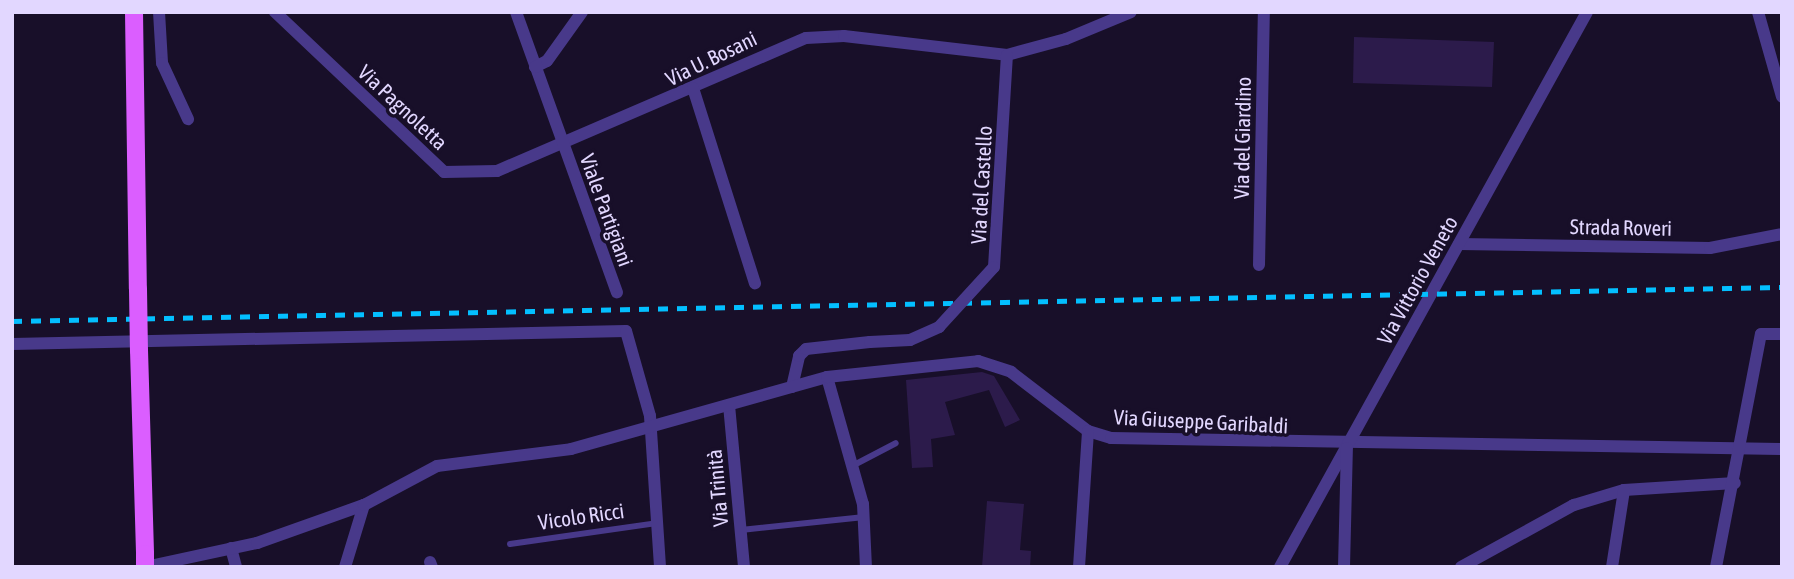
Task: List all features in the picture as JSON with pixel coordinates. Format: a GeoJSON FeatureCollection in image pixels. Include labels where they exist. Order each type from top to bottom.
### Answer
{"type":"FeatureCollection","features":[{"type":"Feature","properties":{"kind":"main road"},"geometry":{"type":"LineString","coordinates":[[134,12],[145,562]]}},
{"type":"Feature","properties":{"kind":"street"},"geometry":{"type":"LineString","coordinates":[[159,12],[162,63],[188,119]]}},
{"type":"Feature","properties":{"kind":"street","name":"Via Pagnoletta"},"geometry":{"type":"LineString","coordinates":[[275,12],[444,172],[497,172],[561,140]]}},
{"type":"Feature","properties":{"kind":"street","name":"Viale Partigiani"},"geometry":{"type":"LineString","coordinates":[[516,12],[617,292]]}},
{"type":"Feature","properties":{"kind":"street"},"geometry":{"type":"LineString","coordinates":[[535,67],[547,61],[582,12]]}},
{"type":"Feature","properties":{"kind":"street","name":"Via del Giardino"},"geometry":{"type":"LineString","coordinates":[[1259,265],[1264,12]]}},
{"type":"Feature","properties":{"kind":"street","name":"Via Vittorio Veneto"},"geometry":{"type":"LineString","coordinates":[[1280,567],[1587,12]]}},
{"type":"Feature","properties":{"kind":"street"},"geometry":{"type":"LineString","coordinates":[[1758,12],[1782,97]]}},
{"type":"Feature","properties":{"kind":"street"},"geometry":{"type":"LineString","coordinates":[[1007,55],[1066,39],[1124,13]]}},
{"type":"Feature","properties":{"kind":"street","name":"Via U. Bosani"},"geometry":{"type":"LineString","coordinates":[[561,140],[693,88],[770,51],[823,35],[1007,55]]}},
{"type":"Feature","properties":{"kind":"street","name":"Via del Castello"},"geometry":{"type":"LineString","coordinates":[[792,387],[799,356],[806,349],[910,340],[939,327],[994,267],[1007,55]]}},
{"type":"Feature","properties":{"kind":"street"},"geometry":{"type":"LineString","coordinates":[[693,88],[755,283]]}},
{"type":"Feature","properties":{"kind":"street","name":"Strada Roveri"},"geometry":{"type":"LineString","coordinates":[[1459,244],[1710,248],[1782,234]]}},
{"type":"Feature","properties":{"kind":"street"},"geometry":{"type":"LineString","coordinates":[[12,344],[625,331],[650,428],[660,567]]}},
{"type":"Feature","properties":{"kind":"street"},"geometry":{"type":"LineString","coordinates":[[1716,567],[1742,451],[1761,334],[1782,334]]}},
{"type":"Feature","properties":{"kind":"street","name":"Via Giuseppe Garibaldi"},"geometry":{"type":"LineString","coordinates":[[145,562],[231,548],[364,505],[437,466],[571,449],[827,377],[996,363],[1088,430],[1111,438],[1347,446],[1742,451],[1782,449]]}},
{"type":"Feature","properties":{"kind":"street"},"geometry":{"type":"LineString","coordinates":[[827,377],[854,465],[864,517],[866,567]]}},
{"type":"Feature","properties":{"kind":"street","name":"Via Trinità"},"geometry":{"type":"LineString","coordinates":[[729,405],[744,567]]}},
{"type":"Feature","properties":{"kind":"street"},"geometry":{"type":"LineString","coordinates":[[1079,567],[1088,430]]}},
{"type":"Feature","properties":{"kind":"street"},"geometry":{"type":"LineString","coordinates":[[1344,567],[1347,446]]}},
{"type":"Feature","properties":{"kind":"street"},"geometry":{"type":"LineString","coordinates":[[1461,567],[1530,526],[1624,490],[1735,483]]}},
{"type":"Feature","properties":{"kind":"street"},"geometry":{"type":"LineString","coordinates":[[1612,567],[1624,490]]}},
{"type":"Feature","properties":{"kind":"street"},"geometry":{"type":"LineString","coordinates":[[345,567],[364,505]]}},
{"type":"Feature","properties":{"kind":"street"},"geometry":{"type":"LineString","coordinates":[[231,548],[236,567]]}},
{"type":"Feature","properties":{"kind":"lane"},"geometry":{"type":"LineString","coordinates":[[854,465],[895,443]]}},
{"type":"Feature","properties":{"kind":"lane"},"geometry":{"type":"LineString","coordinates":[[741,530],[864,517]]}},
{"type":"Feature","properties":{"kind":"lane","name":"Vicolo Ricci"},"geometry":{"type":"LineString","coordinates":[[510,544],[657,523]]}},
{"type":"Feature","properties":{"kind":"building"},"geometry":{"type":"Polygon","coordinates":[[[1354,37],[1494,42],[1492,87],[1353,83],[1354,37]]]}},
{"type":"Feature","properties":{"kind":"building"},"geometry":{"type":"Polygon","coordinates":[[[982,372],[994,376],[1020,420],[1005,427],[989,390],[945,402],[955,435],[931,439],[933,467],[912,468],[906,380],[982,372]]]}},
{"type":"Feature","properties":{"kind":"building"},"geometry":{"type":"Polygon","coordinates":[[[987,501],[1024,504],[1020,550],[1031,551],[1030,567],[982,567],[987,501]]]}},
{"type":"Feature","properties":{"kind":"railway"},"geometry":{"type":"LineString","coordinates":[[12,321],[1782,287]]}}]}
